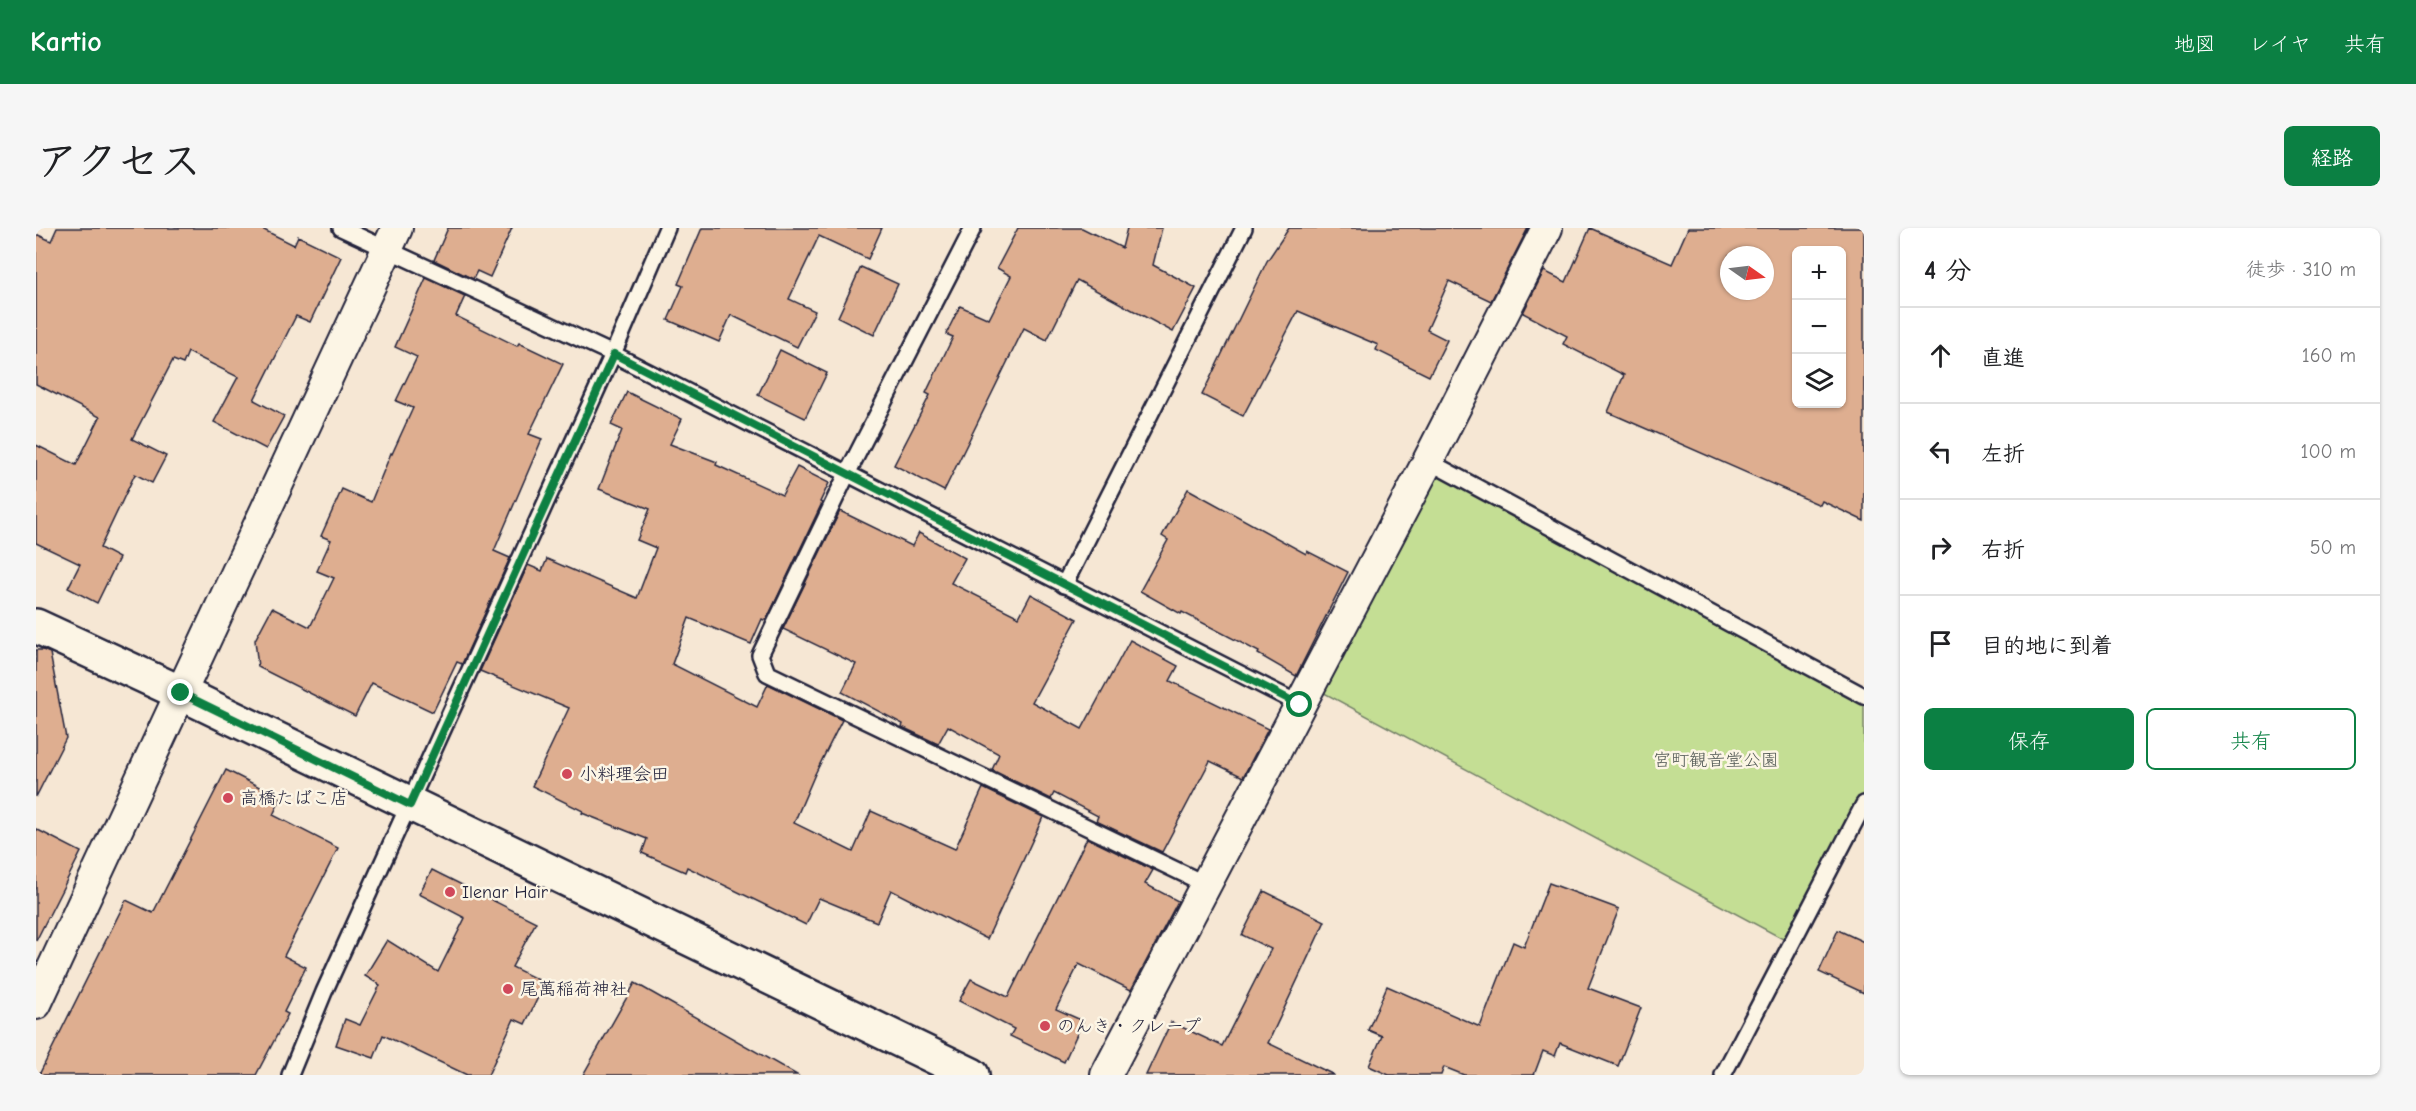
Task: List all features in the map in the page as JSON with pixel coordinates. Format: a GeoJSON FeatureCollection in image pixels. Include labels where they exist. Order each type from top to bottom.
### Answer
{"type":"FeatureCollection","features":[{"type":"Feature","properties":{"kind":"street"},"geometry":{"type":"LineString","coordinates":[[1106,1075],[1428,461],[1547,228]]}},
{"type":"Feature","properties":{"kind":"street"},"geometry":{"type":"LineString","coordinates":[[36,1005],[392,239]]}},
{"type":"Feature","properties":{"kind":"street"},"geometry":{"type":"LineString","coordinates":[[36,626],[181,693],[972,1075]]}},
{"type":"Feature","properties":{"kind":"lane"},"geometry":{"type":"LineString","coordinates":[[341,228],[392,239],[1300,705]]}},
{"type":"Feature","properties":{"kind":"lane"},"geometry":{"type":"LineString","coordinates":[[290,1075],[324,992],[614,354],[667,228]]}},
{"type":"Feature","properties":{"kind":"lane"},"geometry":{"type":"LineString","coordinates":[[974,228],[848,472],[760,655],[767,673],[1207,885]]}},
{"type":"Feature","properties":{"kind":"lane"},"geometry":{"type":"LineString","coordinates":[[1064,585],[1244,228]]}},
{"type":"Feature","properties":{"kind":"lane"},"geometry":{"type":"LineString","coordinates":[[1428,461],[1864,696]]}},
{"type":"Feature","properties":{"kind":"lane"},"geometry":{"type":"LineString","coordinates":[[1723,1075],[1864,804]]}},
{"type":"Feature","properties":{"kind":"green space","name":"宮町観音堂公園"},"geometry":{"type":"Polygon","coordinates":[[[1428,461],[1864,696],[1864,796],[1783,939],[1311,686],[1428,461]]]}},
{"type":"Feature","properties":{"kind":"building"},"geometry":{"type":"Polygon","coordinates":[[[57,228],[260,228],[294,245],[298,236],[341,257],[310,322],[296,316],[254,400],[284,416],[266,449],[214,422],[238,377],[188,352],[183,364],[173,360],[132,439],[166,456],[152,483],[135,474],[100,548],[119,558],[97,603],[68,588],[80,564],[36,543],[36,445],[76,465],[100,417],[36,384],[36,234],[51,241],[57,228]]]}},
{"type":"Feature","properties":{"kind":"building"},"geometry":{"type":"Polygon","coordinates":[[[448,228],[512,228],[490,277],[477,271],[473,279],[434,260],[448,228]]]}},
{"type":"Feature","properties":{"kind":"building"},"geometry":{"type":"Polygon","coordinates":[[[702,228],[882,228],[868,259],[819,236],[789,299],[815,311],[797,347],[731,315],[719,342],[668,320],[683,286],[678,284],[702,228]]]}},
{"type":"Feature","properties":{"kind":"building"},"geometry":{"type":"Polygon","coordinates":[[[1018,228],[1082,228],[1122,248],[1127,228],[1162,228],[1153,265],[1196,288],[1173,332],[1077,280],[1047,340],[1024,328],[944,491],[894,465],[930,395],[926,393],[953,337],[946,334],[960,306],[989,319],[1011,276],[997,268],[1018,228]]]}},
{"type":"Feature","properties":{"kind":"building"},"geometry":{"type":"Polygon","coordinates":[[[1289,228],[1528,228],[1491,301],[1449,281],[1427,330],[1447,340],[1429,376],[1376,350],[1378,345],[1298,311],[1243,416],[1202,395],[1267,261],[1289,228]]]}},
{"type":"Feature","properties":{"kind":"building"},"geometry":{"type":"Polygon","coordinates":[[[1590,228],[1672,264],[1688,228],[1864,228],[1864,521],[1822,501],[1820,505],[1608,412],[1624,375],[1563,344],[1567,336],[1523,313],[1544,271],[1566,282],[1590,228]]]}},
{"type":"Feature","properties":{"kind":"building"},"geometry":{"type":"Polygon","coordinates":[[[861,267],[898,284],[874,335],[838,317],[861,267]]]}},
{"type":"Feature","properties":{"kind":"building"},"geometry":{"type":"Polygon","coordinates":[[[426,278],[465,296],[456,316],[517,346],[519,343],[563,364],[529,434],[542,439],[494,551],[510,558],[462,664],[457,662],[433,712],[372,683],[355,716],[258,667],[255,640],[272,608],[310,627],[334,578],[317,571],[331,540],[321,536],[342,489],[371,502],[413,408],[396,401],[417,357],[395,347],[426,278]]]}},
{"type":"Feature","properties":{"kind":"building"},"geometry":{"type":"Polygon","coordinates":[[[780,350],[827,373],[805,418],[758,395],[780,350]]]}},
{"type":"Feature","properties":{"kind":"building"},"geometry":{"type":"Polygon","coordinates":[[[627,392],[682,419],[670,444],[717,462],[716,465],[782,495],[797,467],[829,483],[820,502],[822,503],[766,621],[762,619],[751,644],[689,618],[672,664],[757,707],[768,684],[842,720],[794,823],[853,852],[871,811],[955,849],[983,788],[1043,817],[987,939],[891,890],[877,922],[819,898],[806,925],[687,867],[685,872],[642,853],[647,839],[582,813],[583,811],[532,786],[569,708],[480,671],[528,565],[542,571],[547,559],[637,598],[656,548],[637,540],[650,509],[599,489],[622,430],[611,425],[627,392]]]}},
{"type":"Feature","properties":{"kind":"building"},"geometry":{"type":"Polygon","coordinates":[[[1188,489],[1306,554],[1307,551],[1348,572],[1296,676],[1258,654],[1259,652],[1140,591],[1168,540],[1162,536],[1188,489]]]}},
{"type":"Feature","properties":{"kind":"building"},"geometry":{"type":"Polygon","coordinates":[[[840,511],[912,546],[919,533],[965,558],[951,583],[1019,617],[1031,594],[1077,619],[1032,702],[1082,729],[1130,640],[1178,666],[1170,681],[1268,729],[1243,777],[1210,761],[1162,852],[1096,821],[1098,816],[1054,793],[1051,799],[992,770],[999,754],[948,726],[938,744],[902,727],[903,724],[842,692],[856,664],[783,629],[840,511]]]}},
{"type":"Feature","properties":{"kind":"building"},"geometry":{"type":"Polygon","coordinates":[[[36,650],[50,653],[66,738],[36,797],[36,650]]]}},
{"type":"Feature","properties":{"kind":"building"},"geometry":{"type":"Polygon","coordinates":[[[226,770],[281,798],[273,815],[338,848],[284,956],[306,967],[284,1012],[288,1014],[256,1075],[39,1075],[126,900],[153,913],[226,770]]]}},
{"type":"Feature","properties":{"kind":"building"},"geometry":{"type":"Polygon","coordinates":[[[36,829],[81,852],[36,941],[36,829]]]}},
{"type":"Feature","properties":{"kind":"building"},"geometry":{"type":"Polygon","coordinates":[[[1087,838],[1153,870],[1145,884],[1178,901],[1131,990],[1079,964],[1056,1009],[1083,1021],[1064,1062],[1010,1036],[1014,1029],[959,1001],[971,979],[1008,997],[1087,838]]]}},
{"type":"Feature","properties":{"kind":"building"},"geometry":{"type":"Polygon","coordinates":[[[432,870],[536,922],[512,967],[545,983],[525,1024],[514,1019],[488,1075],[467,1075],[383,1035],[374,1058],[336,1045],[345,1019],[360,1025],[380,985],[365,976],[387,940],[438,972],[465,918],[419,894],[432,870]]]}},
{"type":"Feature","properties":{"kind":"building"},"geometry":{"type":"Polygon","coordinates":[[[1549,883],[1619,909],[1588,988],[1641,1008],[1618,1066],[1560,1043],[1555,1056],[1543,1051],[1534,1075],[1464,1075],[1444,1067],[1441,1075],[1389,1075],[1369,1066],[1382,1036],[1368,1030],[1387,986],[1480,1027],[1513,942],[1524,947],[1549,883]]]}},
{"type":"Feature","properties":{"kind":"building"},"geometry":{"type":"Polygon","coordinates":[[[1264,891],[1325,921],[1268,1043],[1334,1075],[1146,1075],[1171,1022],[1222,1046],[1271,949],[1242,935],[1264,891]]]}},
{"type":"Feature","properties":{"kind":"building"},"geometry":{"type":"Polygon","coordinates":[[[1838,930],[1864,942],[1864,993],[1819,972],[1838,930]]]}},
{"type":"Feature","properties":{"kind":"building"},"geometry":{"type":"Polygon","coordinates":[[[635,983],[797,1075],[583,1075],[635,983]]]}},
{"type":"Feature","properties":{"kind":"place","name":"小料理会田"},"geometry":{"type":"Point","coordinates":[567,774]}},
{"type":"Feature","properties":{"kind":"place","name":"高橋たばこ店"},"geometry":{"type":"Point","coordinates":[228,798]}},
{"type":"Feature","properties":{"kind":"place","name":"Ilenar Hair"},"geometry":{"type":"Point","coordinates":[450,892]}},
{"type":"Feature","properties":{"kind":"place","name":"尾萬稲荷神社"},"geometry":{"type":"Point","coordinates":[508,989]}},
{"type":"Feature","properties":{"kind":"place","name":"のんき・クレープ"},"geometry":{"type":"Point","coordinates":[1045,1026]}},
{"type":"Feature","properties":{"kind":"route"},"geometry":{"type":"LineString","coordinates":[[181,693],[410,805],[614,354],[1300,705]]}}]}
